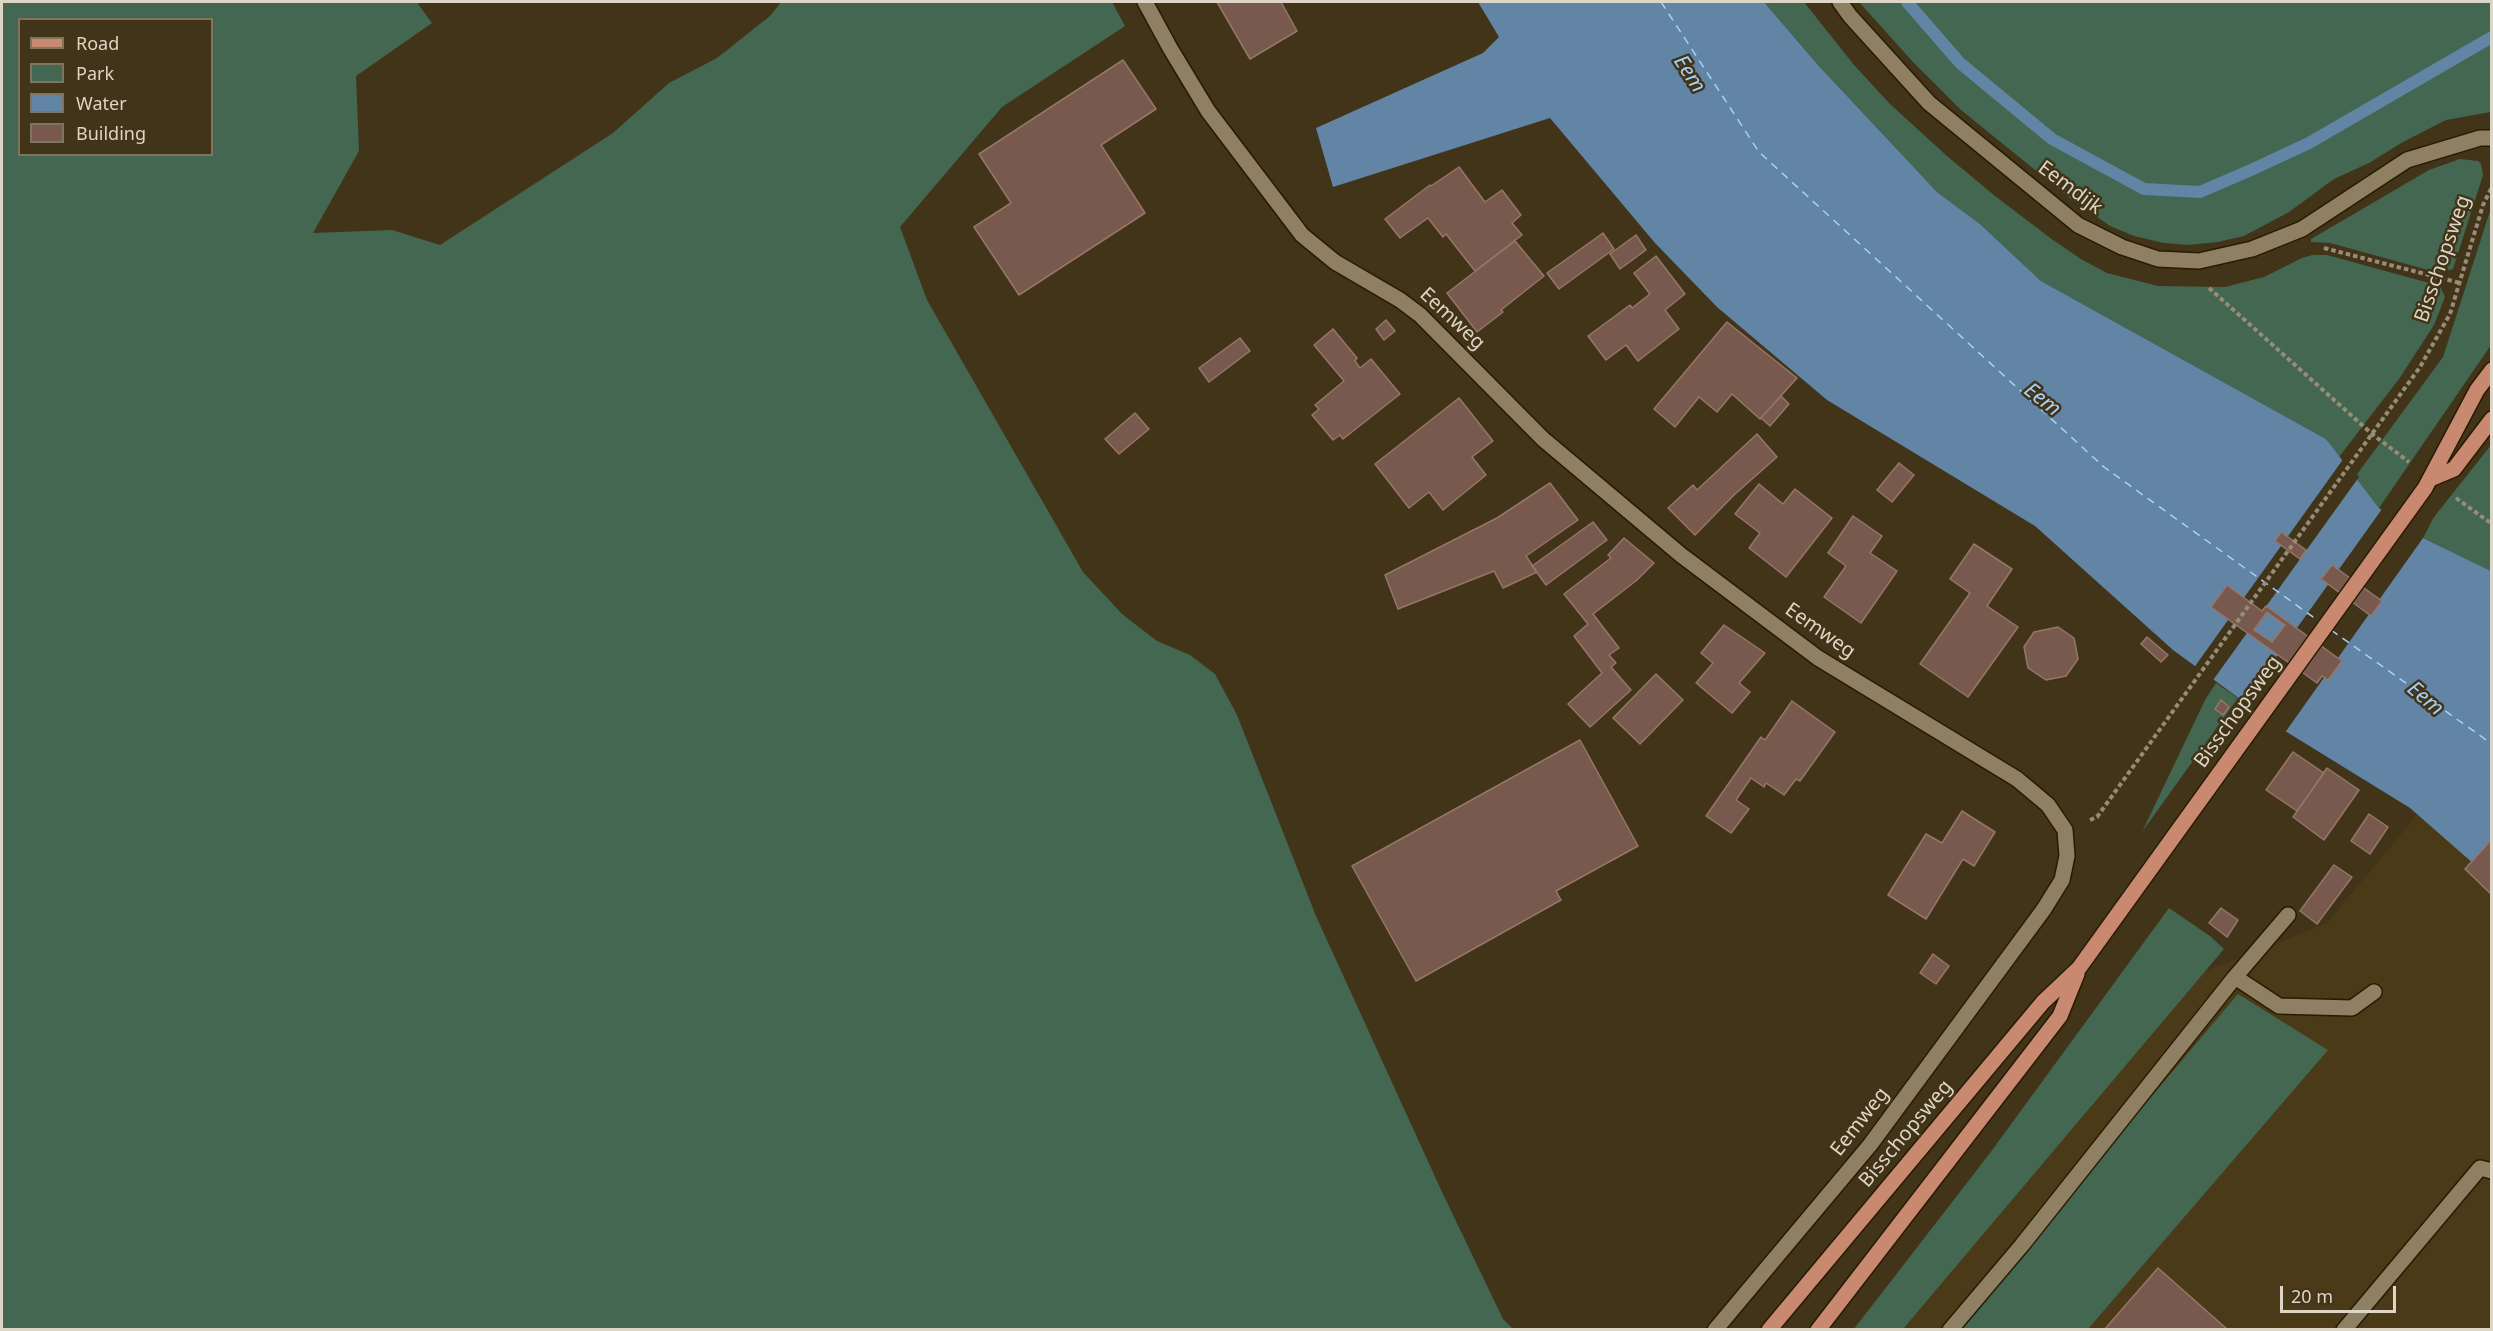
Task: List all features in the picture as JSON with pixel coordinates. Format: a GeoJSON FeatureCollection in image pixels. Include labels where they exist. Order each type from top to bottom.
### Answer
{"type":"FeatureCollection","features":[{"type":"Feature","properties":{"kind":"main road","name":"Bisschopsweg"},"geometry":{"type":"LineString","coordinates":[[1769,1329],[2043,1002],[2079,968],[2428,484],[2477,390],[2492,370]]}},
{"type":"Feature","properties":{"kind":"main road","name":"Bisschopsweg"},"geometry":{"type":"LineString","coordinates":[[2428,484],[2454,469],[2492,419]]}},
{"type":"Feature","properties":{"kind":"main road","name":"Bisschopsweg"},"geometry":{"type":"LineString","coordinates":[[1818,1329],[2060,1016],[2079,968]]}},
{"type":"Feature","properties":{"kind":"street","name":"Eemweg"},"geometry":{"type":"LineString","coordinates":[[1145,2],[1208,111],[1302,235],[1335,262],[1400,300],[1420,315],[1543,439],[1681,555],[1818,658],[2018,778],[2048,805],[2065,830],[2067,856],[2062,880],[2044,909],[1870,1145],[1715,1329]]}},
{"type":"Feature","properties":{"kind":"street","name":"Eemdijk"},"geometry":{"type":"LineString","coordinates":[[1840,2],[1929,103],[2078,225],[2122,247],[2158,259],[2199,261],[2252,249],[2302,229],[2407,160],[2480,138],[2492,138]]}},
{"type":"Feature","properties":{"kind":"street"},"geometry":{"type":"LineString","coordinates":[[1950,1329],[2022,1245],[2235,977],[2288,915]]}},
{"type":"Feature","properties":{"kind":"street"},"geometry":{"type":"LineString","coordinates":[[2235,977],[2279,1006],[2352,1008],[2374,992]]}},
{"type":"Feature","properties":{"kind":"street"},"geometry":{"type":"LineString","coordinates":[[2343,1329],[2480,1168],[2492,1171]]}},
{"type":"Feature","properties":{"kind":"path","name":"Bisschopsweg"},"geometry":{"type":"LineString","coordinates":[[2065,830],[2097,818],[2420,367],[2450,314],[2483,205],[2492,187]]}},
{"type":"Feature","properties":{"kind":"path"},"geometry":{"type":"LineString","coordinates":[[2314,249],[2332,249],[2460,283]]}},
{"type":"Feature","properties":{"kind":"path"},"geometry":{"type":"LineString","coordinates":[[2211,283],[2204,283],[2372,434]]}},
{"type":"Feature","properties":{"kind":"shaded area"},"geometry":{"type":"Polygon","coordinates":[[[2436,792],[2491,844],[2491,1329],[1851,1330],[2125,1003],[2327,923],[2436,792]]]}},
{"type":"Feature","properties":{"kind":"green space"},"geometry":{"type":"Polygon","coordinates":[[[2,2],[420,2],[418,4],[432,23],[356,76],[359,151],[313,233],[392,230],[440,245],[613,133],[669,83],[717,58],[770,16],[781,2],[1112,2],[1125,26],[1002,107],[900,227],[927,300],[1083,572],[1122,614],[1157,641],[1190,655],[1215,674],[1237,715],[1316,916],[1442,1192],[1503,1319],[1513,1329],[2,1329],[2,2]]]}},
{"type":"Feature","properties":{"kind":"green space"},"geometry":{"type":"Polygon","coordinates":[[[1764,2],[1804,2],[1854,65],[1890,104],[1947,156],[2053,240],[2107,273],[2158,286],[2225,287],[2264,277],[2302,258],[2327,255],[2440,286],[2445,297],[2434,325],[2399,379],[2339,457],[2326,439],[2041,281],[1980,224],[1937,192],[1818,65],[1764,2]]]}},
{"type":"Feature","properties":{"kind":"green space"},"geometry":{"type":"Polygon","coordinates":[[[1859,2],[2491,2],[2491,112],[2446,120],[2369,163],[2334,179],[2289,212],[2244,236],[2188,245],[2164,243],[2134,236],[2110,226],[2071,199],[1961,110],[1913,62],[1859,2]]]}},
{"type":"Feature","properties":{"kind":"green space"},"geometry":{"type":"Polygon","coordinates":[[[2460,159],[2478,161],[2481,164],[2483,175],[2453,269],[2439,273],[2330,243],[2311,242],[2311,239],[2429,170],[2460,159]]]}},
{"type":"Feature","properties":{"kind":"green space"},"geometry":{"type":"Polygon","coordinates":[[[2491,208],[2491,345],[2379,508],[2355,477],[2443,357],[2491,208]]]}},
{"type":"Feature","properties":{"kind":"green space"},"geometry":{"type":"Polygon","coordinates":[[[2491,445],[2491,571],[2423,538],[2434,517],[2491,445]]]}},
{"type":"Feature","properties":{"kind":"green space"},"geometry":{"type":"Polygon","coordinates":[[[2216,683],[2238,698],[2142,832],[2205,700],[2216,683]]]}},
{"type":"Feature","properties":{"kind":"green space"},"geometry":{"type":"Polygon","coordinates":[[[2169,908],[2210,936],[2224,949],[1903,1329],[1854,1329],[1990,1153],[2169,908]]]}},
{"type":"Feature","properties":{"kind":"green space"},"geometry":{"type":"Polygon","coordinates":[[[2238,994],[2328,1050],[2088,1329],[1954,1330],[2238,994]]]}},
{"type":"Feature","properties":{"kind":"water","name":"Eem"},"geometry":{"type":"Polygon","coordinates":[[[1478,2],[1764,2],[1818,65],[1937,192],[1980,224],[2041,281],[2326,439],[2379,508],[2423,538],[2491,571],[2491,879],[2410,808],[2277,726],[2173,650],[2035,526],[1827,400],[1717,307],[1655,243],[1550,118],[1333,187],[1316,128],[1483,53],[1499,37],[1478,2]]]}},
{"type":"Feature","properties":{"kind":"pier"},"geometry":{"type":"Polygon","coordinates":[[[2344,458],[2359,477],[2211,683],[2193,669],[2344,458]]]}},
{"type":"Feature","properties":{"kind":"pier"},"geometry":{"type":"Polygon","coordinates":[[[2382,509],[2423,538],[2284,734],[2242,705],[2382,509]]]}},
{"type":"Feature","properties":{"kind":"building"},"geometry":{"type":"Polygon","coordinates":[[[1217,2],[1281,2],[1297,31],[1250,59],[1217,2]]]}},
{"type":"Feature","properties":{"kind":"building"},"geometry":{"type":"Polygon","coordinates":[[[1123,60],[1156,109],[1101,145],[1145,213],[1019,295],[974,227],[1011,203],[979,154],[1123,60]]]}},
{"type":"Feature","properties":{"kind":"building"},"geometry":{"type":"Polygon","coordinates":[[[1459,167],[1485,202],[1502,190],[1521,215],[1512,223],[1522,235],[1475,271],[1446,234],[1443,237],[1428,218],[1400,238],[1385,219],[1430,185],[1459,167]]]}},
{"type":"Feature","properties":{"kind":"building"},"geometry":{"type":"Polygon","coordinates":[[[1603,233],[1614,249],[1559,289],[1547,273],[1603,233]]]}},
{"type":"Feature","properties":{"kind":"building"},"geometry":{"type":"Polygon","coordinates":[[[1636,235],[1646,250],[1620,269],[1610,254],[1636,235]]]}},
{"type":"Feature","properties":{"kind":"building"},"geometry":{"type":"Polygon","coordinates":[[[1515,241],[1544,276],[1477,332],[1447,293],[1515,241]]]}},
{"type":"Feature","properties":{"kind":"building"},"geometry":{"type":"Polygon","coordinates":[[[1656,256],[1685,294],[1665,310],[1679,329],[1638,361],[1626,345],[1606,360],[1588,336],[1630,305],[1632,308],[1650,294],[1634,273],[1656,256]]]}},
{"type":"Feature","properties":{"kind":"building"},"geometry":{"type":"Polygon","coordinates":[[[1386,320],[1395,331],[1384,340],[1376,329],[1386,320]]]}},
{"type":"Feature","properties":{"kind":"building"},"geometry":{"type":"Polygon","coordinates":[[[1727,322],[1797,378],[1760,419],[1732,394],[1717,412],[1699,397],[1675,427],[1654,409],[1727,322]]]}},
{"type":"Feature","properties":{"kind":"building"},"geometry":{"type":"Polygon","coordinates":[[[1333,329],[1357,358],[1355,361],[1360,368],[1371,359],[1400,394],[1343,439],[1340,435],[1333,440],[1312,415],[1319,409],[1315,405],[1344,381],[1314,345],[1333,329]]]}},
{"type":"Feature","properties":{"kind":"building"},"geometry":{"type":"Polygon","coordinates":[[[1240,338],[1250,351],[1209,382],[1199,368],[1240,338]]]}},
{"type":"Feature","properties":{"kind":"building"},"geometry":{"type":"Polygon","coordinates":[[[1781,396],[1789,404],[1770,426],[1761,418],[1781,396]]]}},
{"type":"Feature","properties":{"kind":"building"},"geometry":{"type":"Polygon","coordinates":[[[1459,398],[1493,441],[1472,457],[1486,475],[1443,510],[1429,492],[1409,508],[1375,464],[1459,398]]]}},
{"type":"Feature","properties":{"kind":"building"},"geometry":{"type":"Polygon","coordinates":[[[1135,413],[1149,429],[1119,454],[1105,439],[1135,413]]]}},
{"type":"Feature","properties":{"kind":"building"},"geometry":{"type":"Polygon","coordinates":[[[1757,434],[1777,457],[1735,494],[1695,535],[1668,508],[1693,485],[1697,490],[1757,434]]]}},
{"type":"Feature","properties":{"kind":"building"},"geometry":{"type":"Polygon","coordinates":[[[1899,463],[1914,475],[1892,502],[1877,490],[1899,463]]]}},
{"type":"Feature","properties":{"kind":"building"},"geometry":{"type":"Polygon","coordinates":[[[1550,483],[1578,520],[1526,556],[1537,572],[1503,588],[1494,571],[1398,609],[1385,575],[1497,518],[1550,483]]]}},
{"type":"Feature","properties":{"kind":"building"},"geometry":{"type":"Polygon","coordinates":[[[1759,484],[1783,504],[1795,489],[1832,518],[1786,577],[1749,548],[1760,533],[1735,514],[1759,484]]]}},
{"type":"Feature","properties":{"kind":"building"},"geometry":{"type":"Polygon","coordinates":[[[1853,516],[1882,536],[1870,553],[1897,571],[1861,623],[1824,597],[1846,566],[1828,553],[1853,516]]]}},
{"type":"Feature","properties":{"kind":"building"},"geometry":{"type":"Polygon","coordinates":[[[1593,522],[1607,540],[1546,585],[1532,566],[1593,522]]]}},
{"type":"Feature","properties":{"kind":"building"},"geometry":{"type":"Polygon","coordinates":[[[2281,532],[2306,550],[2300,559],[2275,541],[2281,532]]]}},
{"type":"Feature","properties":{"kind":"building"},"geometry":{"type":"Polygon","coordinates":[[[1624,538],[1654,563],[1637,580],[1593,614],[1619,648],[1609,655],[1616,663],[1611,667],[1631,690],[1590,727],[1568,704],[1602,673],[1574,636],[1588,624],[1564,594],[1611,558],[1608,555],[1624,538]]]}},
{"type":"Feature","properties":{"kind":"building"},"geometry":{"type":"Polygon","coordinates":[[[1974,544],[2012,569],[1987,606],[2018,627],[1968,697],[1920,664],[1970,593],[1950,579],[1974,544]]]}},
{"type":"Feature","properties":{"kind":"building"},"geometry":{"type":"Polygon","coordinates":[[[2332,565],[2382,601],[2371,616],[2321,579],[2332,565]]]}},
{"type":"Feature","properties":{"kind":"building"},"geometry":{"type":"Polygon","coordinates":[[[2227,585],[2262,611],[2266,606],[2342,661],[2328,680],[2322,676],[2317,683],[2211,607],[2227,585]]]}},
{"type":"Feature","properties":{"kind":"building"},"geometry":{"type":"Polygon","coordinates":[[[2267,612],[2285,625],[2272,642],[2254,630],[2267,612]]]}},
{"type":"Feature","properties":{"kind":"building"},"geometry":{"type":"Polygon","coordinates":[[[1724,625],[1765,653],[1739,683],[1750,692],[1732,713],[1696,683],[1713,663],[1701,653],[1724,625]]]}},
{"type":"Feature","properties":{"kind":"building"},"geometry":{"type":"Polygon","coordinates":[[[2058,627],[2074,638],[2078,659],[2066,676],[2046,680],[2028,668],[2024,647],[2034,632],[2058,627]]]}},
{"type":"Feature","properties":{"kind":"building"},"geometry":{"type":"Polygon","coordinates":[[[2147,637],[2168,655],[2161,662],[2141,644],[2147,637]]]}},
{"type":"Feature","properties":{"kind":"building"},"geometry":{"type":"Polygon","coordinates":[[[1656,674],[1683,700],[1640,744],[1613,718],[1656,674]]]}},
{"type":"Feature","properties":{"kind":"building"},"geometry":{"type":"Polygon","coordinates":[[[2221,700],[2229,707],[2223,715],[2215,709],[2221,700]]]}},
{"type":"Feature","properties":{"kind":"building"},"geometry":{"type":"Polygon","coordinates":[[[1792,701],[1835,732],[1800,781],[1796,779],[1784,795],[1766,783],[1764,787],[1751,778],[1736,800],[1749,809],[1731,833],[1706,816],[1761,737],[1765,740],[1792,701]]]}},
{"type":"Feature","properties":{"kind":"building"},"geometry":{"type":"Polygon","coordinates":[[[1580,740],[1638,846],[1556,891],[1561,900],[1416,981],[1352,866],[1580,740]]]}},
{"type":"Feature","properties":{"kind":"building"},"geometry":{"type":"Polygon","coordinates":[[[2293,752],[2324,773],[2297,811],[2266,790],[2293,752]]]}},
{"type":"Feature","properties":{"kind":"building"},"geometry":{"type":"Polygon","coordinates":[[[2327,768],[2359,790],[2324,840],[2293,817],[2327,768]]]}},
{"type":"Feature","properties":{"kind":"building"},"geometry":{"type":"Polygon","coordinates":[[[1962,811],[1995,832],[1974,866],[1963,859],[1926,919],[1888,895],[1926,834],[1942,843],[1962,811]]]}},
{"type":"Feature","properties":{"kind":"building"},"geometry":{"type":"Polygon","coordinates":[[[2369,814],[2388,827],[2370,854],[2351,841],[2369,814]]]}},
{"type":"Feature","properties":{"kind":"building"},"geometry":{"type":"Polygon","coordinates":[[[2492,839],[2492,895],[2465,869],[2492,839]]]}},
{"type":"Feature","properties":{"kind":"building"},"geometry":{"type":"Polygon","coordinates":[[[2334,865],[2352,877],[2317,924],[2300,911],[2334,865]]]}},
{"type":"Feature","properties":{"kind":"building"},"geometry":{"type":"Polygon","coordinates":[[[2221,908],[2238,920],[2227,937],[2209,923],[2221,908]]]}},
{"type":"Feature","properties":{"kind":"building"},"geometry":{"type":"Polygon","coordinates":[[[1933,954],[1949,966],[1936,984],[1920,973],[1933,954]]]}},
{"type":"Feature","properties":{"kind":"building"},"geometry":{"type":"Polygon","coordinates":[[[2158,1268],[2228,1330],[2104,1330],[2158,1268]]]}},
{"type":"Feature","properties":{"kind":"waterway"},"geometry":{"type":"LineString","coordinates":[[1907,2],[1960,63],[2052,139],[2144,189],[2200,192],[2251,170],[2309,143],[2492,37]]}},
{"type":"Feature","properties":{"kind":"ferry route"},"geometry":{"type":"LineString","coordinates":[[1661,2],[1759,152],[2104,467],[2320,622]]}},
{"type":"Feature","properties":{"kind":"ferry route"},"geometry":{"type":"LineString","coordinates":[[2331,630],[2492,744]]}}]}
